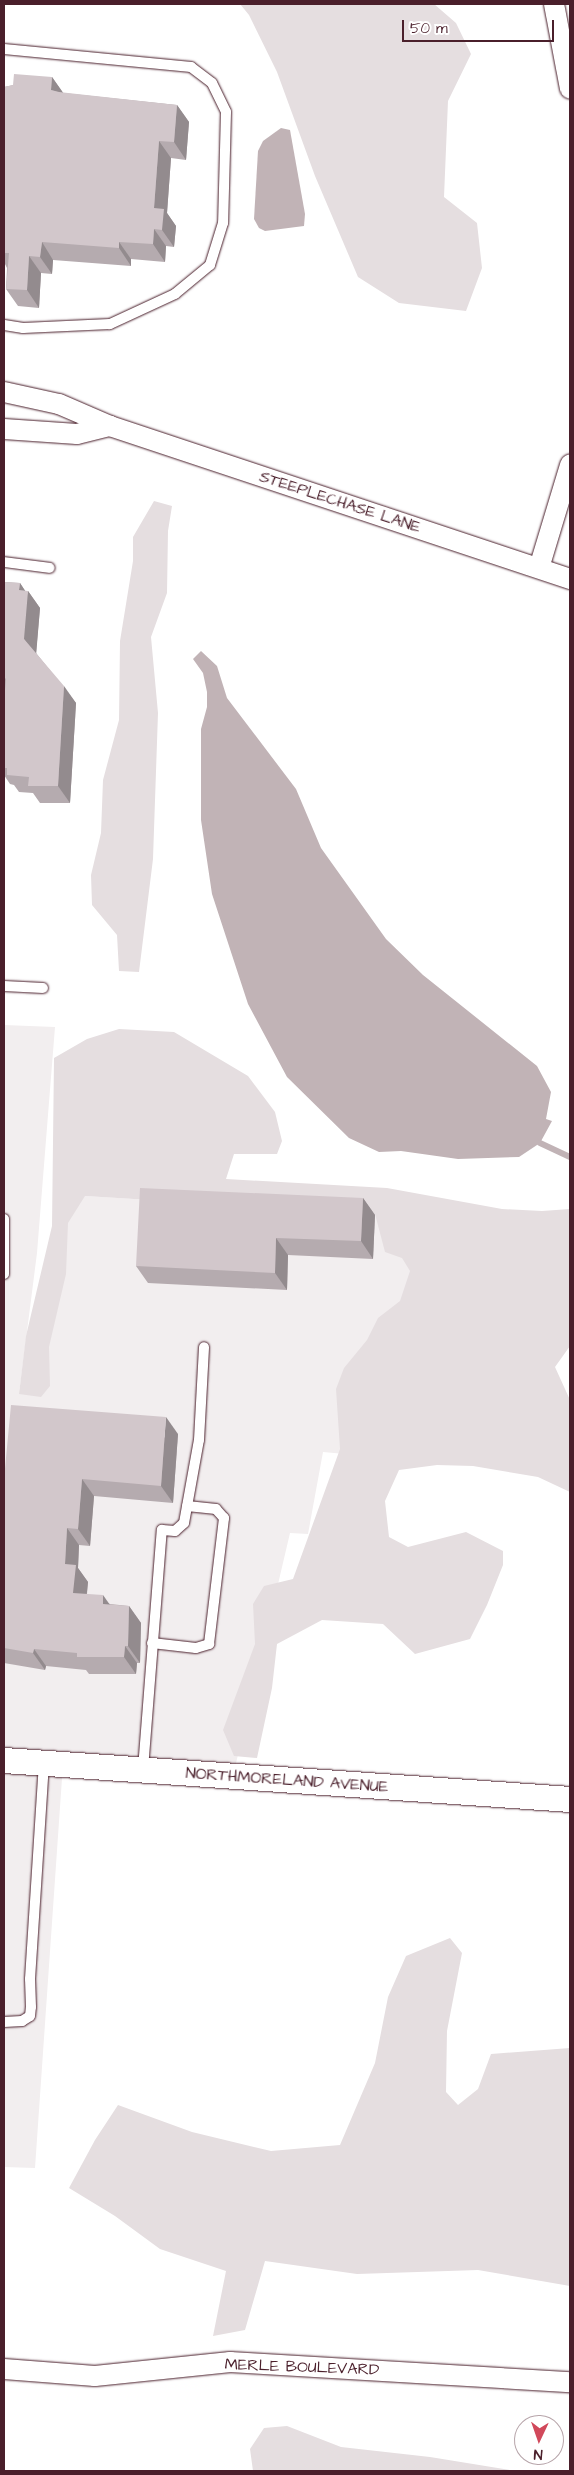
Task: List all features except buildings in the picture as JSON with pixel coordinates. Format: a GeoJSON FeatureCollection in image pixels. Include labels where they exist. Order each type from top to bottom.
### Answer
{"type":"FeatureCollection","features":[{"type":"Feature","properties":{"kind":"street"},"geometry":{"type":"LineString","coordinates":[[554,4],[570,90]]}},
{"type":"Feature","properties":{"kind":"street","name":"STEEPLECHASE LANE"},"geometry":{"type":"LineString","coordinates":[[4,392],[59,404],[110,426],[570,578]]}},
{"type":"Feature","properties":{"kind":"street"},"geometry":{"type":"LineString","coordinates":[[4,429],[77,434],[110,426]]}},
{"type":"Feature","properties":{"kind":"street"},"geometry":{"type":"LineString","coordinates":[[539,568],[570,465]]}},
{"type":"Feature","properties":{"kind":"street","name":"NORTHMORELAND AVENUE"},"geometry":{"type":"LineString","coordinates":[[4,1760],[570,1799]]}},
{"type":"Feature","properties":{"kind":"street","name":"MERLE BOULEVARD"},"geometry":{"type":"LineString","coordinates":[[4,2369],[95,2376],[230,2362],[570,2382]]}},
{"type":"Feature","properties":{"kind":"lane"},"geometry":{"type":"LineString","coordinates":[[4,50],[191,67],[212,83],[226,112],[223,222],[210,265],[175,294],[110,324],[23,328],[4,325]]}},
{"type":"Feature","properties":{"kind":"lane"},"geometry":{"type":"LineString","coordinates":[[4,562],[50,568]]}},
{"type":"Feature","properties":{"kind":"lane"},"geometry":{"type":"LineString","coordinates":[[4,986],[43,988]]}},
{"type":"Feature","properties":{"kind":"lane"},"geometry":{"type":"LineString","coordinates":[[4,1219],[4,1274]]}},
{"type":"Feature","properties":{"kind":"lane"},"geometry":{"type":"LineString","coordinates":[[143,1769],[162,1530],[175,1531],[184,1523],[188,1506],[199,1440],[204,1347]]}},
{"type":"Feature","properties":{"kind":"lane"},"geometry":{"type":"LineString","coordinates":[[152,1643],[196,1648],[210,1644],[224,1518],[216,1509],[188,1506]]}},
{"type":"Feature","properties":{"kind":"lane"},"geometry":{"type":"LineString","coordinates":[[4,2022],[22,2021],[30,2016],[30,1978],[44,1763]]}},
{"type":"Feature","properties":{"kind":"shaded area"},"geometry":{"type":"Polygon","coordinates":[[[240,4],[434,4],[456,23],[471,54],[448,101],[444,197],[477,223],[482,268],[466,311],[399,303],[358,277],[315,176],[277,72],[249,15],[240,4]]]}},
{"type":"Feature","properties":{"kind":"shaded area"},"geometry":{"type":"Polygon","coordinates":[[[281,128],[290,130],[305,214],[304,226],[265,231],[259,228],[254,219],[258,151],[263,141],[281,128]]]}},
{"type":"Feature","properties":{"kind":"shaded area"},"geometry":{"type":"Polygon","coordinates":[[[154,501],[172,506],[168,531],[167,593],[151,637],[158,713],[153,859],[139,972],[119,971],[117,935],[92,905],[91,875],[101,833],[103,780],[119,720],[120,641],[133,561],[133,537],[154,501]]]}},
{"type":"Feature","properties":{"kind":"shaded area"},"geometry":{"type":"Polygon","coordinates":[[[201,651],[217,666],[227,698],[296,789],[321,848],[386,939],[423,975],[537,1066],[551,1092],[546,1119],[552,1121],[540,1143],[519,1157],[458,1159],[401,1151],[379,1152],[349,1138],[287,1077],[248,1004],[212,894],[201,820],[201,729],[207,707],[207,692],[203,673],[193,659],[201,651]]]}},
{"type":"Feature","properties":{"kind":"shaded area"},"geometry":{"type":"Polygon","coordinates":[[[4,1025],[55,1027],[37,1253],[19,1394],[59,1198],[85,1196],[375,1214],[419,1232],[412,1328],[356,1455],[323,1452],[308,1534],[290,1533],[233,1776],[63,1764],[35,2168],[4,2167],[4,1025]]]}},
{"type":"Feature","properties":{"kind":"shaded area"},"geometry":{"type":"Polygon","coordinates":[[[119,1029],[174,1032],[248,1076],[275,1112],[282,1141],[277,1154],[234,1154],[226,1179],[387,1188],[502,1209],[542,1211],[570,1209],[570,1346],[555,1367],[570,1400],[570,1492],[538,1477],[473,1466],[437,1465],[399,1470],[385,1501],[389,1537],[408,1547],[466,1532],[503,1551],[503,1565],[487,1605],[470,1639],[415,1654],[383,1624],[322,1620],[277,1644],[272,1688],[257,1758],[234,1756],[223,1730],[255,1644],[253,1604],[264,1586],[293,1579],[340,1449],[336,1389],[344,1368],[367,1340],[378,1318],[400,1301],[410,1271],[402,1258],[385,1252],[375,1214],[85,1196],[68,1223],[66,1274],[49,1347],[50,1386],[41,1397],[19,1394],[26,1336],[52,1226],[54,1058],[87,1039],[119,1029]]]}},
{"type":"Feature","properties":{"kind":"shaded area"},"geometry":{"type":"Polygon","coordinates":[[[450,1938],[462,1953],[447,2031],[446,2092],[458,2105],[478,2089],[491,2054],[570,2048],[570,2286],[478,2270],[357,2274],[265,2261],[245,2330],[213,2336],[226,2271],[160,2249],[115,2216],[69,2188],[95,2140],[118,2105],[192,2132],[271,2151],[340,2145],[375,2063],[388,1997],[406,1956],[450,1938]]]}},
{"type":"Feature","properties":{"kind":"shaded area"},"geometry":{"type":"Polygon","coordinates":[[[287,2426],[341,2447],[430,2457],[516,2471],[253,2471],[250,2449],[264,2428],[287,2426]]]}},
{"type":"Feature","properties":{"kind":"waterway"},"geometry":{"type":"LineString","coordinates":[[540,1143],[570,1157]]}}]}
